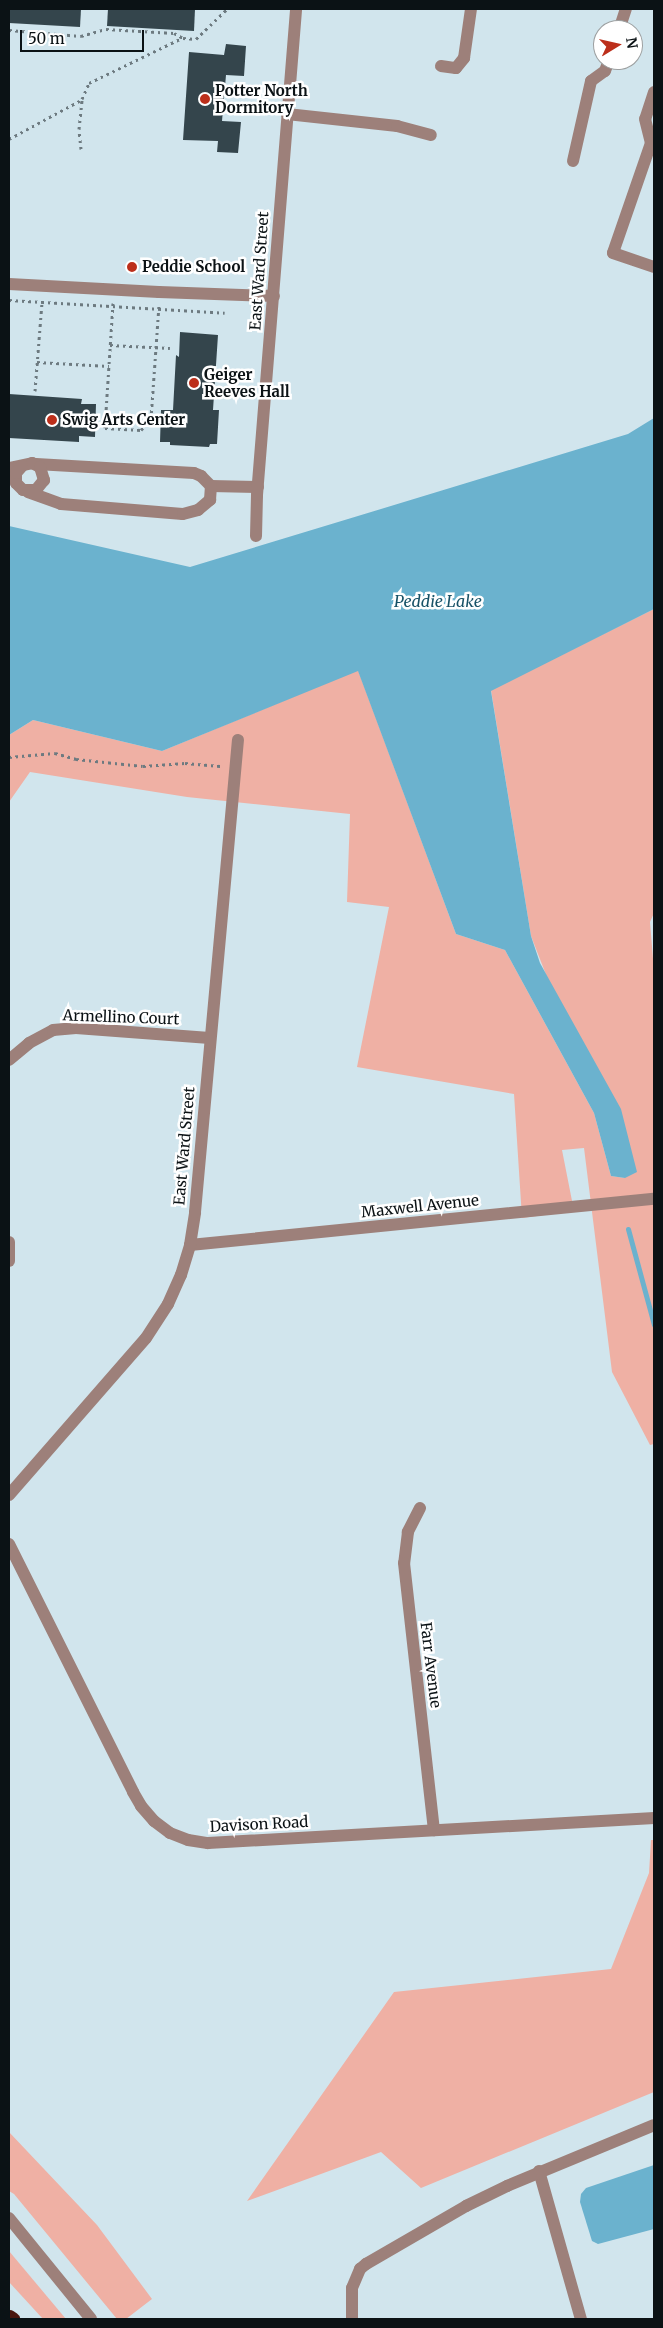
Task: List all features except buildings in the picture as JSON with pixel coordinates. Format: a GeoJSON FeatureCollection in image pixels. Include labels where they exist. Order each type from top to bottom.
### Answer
{"type":"FeatureCollection","features":[{"type":"Feature","properties":{"kind":"street","name":"East Ward Street"},"geometry":{"type":"LineString","coordinates":[[256,536],[258,488],[296,9]]}},
{"type":"Feature","properties":{"kind":"street"},"geometry":{"type":"LineString","coordinates":[[441,66],[456,68],[464,58],[471,9]]}},
{"type":"Feature","properties":{"kind":"street"},"geometry":{"type":"LineString","coordinates":[[573,161],[591,81],[605,70]]}},
{"type":"Feature","properties":{"kind":"street"},"geometry":{"type":"LineString","coordinates":[[654,92],[645,120],[652,144],[613,253],[654,267]]}},
{"type":"Feature","properties":{"kind":"street"},"geometry":{"type":"LineString","coordinates":[[287,114],[397,126],[431,135]]}},
{"type":"Feature","properties":{"kind":"street"},"geometry":{"type":"LineString","coordinates":[[9,284],[274,296]]}},
{"type":"Feature","properties":{"kind":"street"},"geometry":{"type":"LineString","coordinates":[[18,487],[15,466],[36,464],[194,474],[201,476],[211,486],[258,488]]}},
{"type":"Feature","properties":{"kind":"street"},"geometry":{"type":"LineString","coordinates":[[18,487],[40,488],[44,480],[42,470],[36,464]]}},
{"type":"Feature","properties":{"kind":"street"},"geometry":{"type":"LineString","coordinates":[[18,487],[61,504],[183,514],[198,510],[210,500],[211,486]]}},
{"type":"Feature","properties":{"kind":"street","name":"East Ward Street"},"geometry":{"type":"LineString","coordinates":[[9,1495],[146,1338],[168,1304],[181,1274],[190,1245],[195,1212],[238,740]]}},
{"type":"Feature","properties":{"kind":"street","name":"Armellino Court"},"geometry":{"type":"LineString","coordinates":[[9,1060],[29,1043],[53,1030],[76,1028],[210,1038]]}},
{"type":"Feature","properties":{"kind":"street","name":"Maxwell Avenue"},"geometry":{"type":"LineString","coordinates":[[190,1245],[654,1199]]}},
{"type":"Feature","properties":{"kind":"street"},"geometry":{"type":"LineString","coordinates":[[9,1242],[9,1261]]}},
{"type":"Feature","properties":{"kind":"street","name":"Farr Avenue"},"geometry":{"type":"LineString","coordinates":[[420,1508],[408,1532],[404,1564],[434,1830]]}},
{"type":"Feature","properties":{"kind":"street","name":"Davison Road"},"geometry":{"type":"LineString","coordinates":[[9,1544],[133,1792],[154,1821],[170,1832],[188,1840],[208,1843],[654,1818]]}},
{"type":"Feature","properties":{"kind":"street"},"geometry":{"type":"LineString","coordinates":[[352,2319],[352,2288],[360,2269],[366,2264],[466,2206],[539,2172],[654,2125]]}},
{"type":"Feature","properties":{"kind":"street"},"geometry":{"type":"LineString","coordinates":[[539,2172],[580,2319]]}},
{"type":"Feature","properties":{"kind":"street"},"geometry":{"type":"LineString","coordinates":[[9,2218],[91,2319]]}},
{"type":"Feature","properties":{"kind":"path"},"geometry":{"type":"LineString","coordinates":[[9,30],[81,36],[106,29],[174,33],[183,38],[196,39],[227,9]]}},
{"type":"Feature","properties":{"kind":"path"},"geometry":{"type":"LineString","coordinates":[[81,149],[78,129],[82,100],[89,83],[183,38]]}},
{"type":"Feature","properties":{"kind":"path"},"geometry":{"type":"LineString","coordinates":[[9,139],[82,100]]}},
{"type":"Feature","properties":{"kind":"path"},"geometry":{"type":"LineString","coordinates":[[115,290],[112,306],[104,428],[142,430],[151,419],[159,292]]}},
{"type":"Feature","properties":{"kind":"path"},"geometry":{"type":"LineString","coordinates":[[9,300],[225,313]]}},
{"type":"Feature","properties":{"kind":"path"},"geometry":{"type":"LineString","coordinates":[[35,391],[42,302]]}},
{"type":"Feature","properties":{"kind":"path"},"geometry":{"type":"LineString","coordinates":[[110,344],[170,348]]}},
{"type":"Feature","properties":{"kind":"path"},"geometry":{"type":"LineString","coordinates":[[37,362],[109,366]]}},
{"type":"Feature","properties":{"kind":"path"},"geometry":{"type":"LineString","coordinates":[[9,757],[55,752],[76,759],[144,766],[186,763],[235,767]]}},
{"type":"Feature","properties":{"kind":"shaded area"},"geometry":{"type":"Polygon","coordinates":[[[654,609],[654,913],[650,922],[654,971],[654,1444],[650,1445],[612,1372],[584,1148],[562,1150],[574,1211],[522,1218],[514,1094],[357,1067],[389,907],[347,902],[350,814],[187,797],[30,772],[9,802],[9,735],[33,720],[162,751],[358,670],[456,934],[505,950],[594,1113],[611,1176],[625,1178],[531,936],[491,690],[654,609]]]}},
{"type":"Feature","properties":{"kind":"shaded area"},"geometry":{"type":"Polygon","coordinates":[[[651,1840],[654,1840],[654,2092],[421,2188],[381,2152],[247,2201],[394,1992],[611,1969],[649,1873],[651,1840]]]}},
{"type":"Feature","properties":{"kind":"shaded area"},"geometry":{"type":"Polygon","coordinates":[[[9,2132],[97,2225],[152,2299],[126,2319],[117,2319],[14,2194],[9,2191],[9,2132]]]}},
{"type":"Feature","properties":{"kind":"shaded area"},"geometry":{"type":"Polygon","coordinates":[[[9,2251],[66,2319],[43,2319],[9,2282],[9,2251]]]}},
{"type":"Feature","properties":{"kind":"water","name":"Peddie Lake"},"geometry":{"type":"Polygon","coordinates":[[[654,418],[654,609],[491,691],[531,936],[540,963],[621,1109],[637,1172],[625,1178],[611,1176],[594,1113],[505,950],[456,934],[358,671],[162,751],[33,720],[9,735],[9,526],[190,567],[628,434],[654,418]]]}},
{"type":"Feature","properties":{"kind":"water"},"geometry":{"type":"Polygon","coordinates":[[[654,2165],[654,2229],[598,2244],[592,2241],[580,2202],[581,2194],[586,2188],[654,2165]]]}},
{"type":"Feature","properties":{"kind":"waterway"},"geometry":{"type":"LineString","coordinates":[[628,1229],[654,1325]]}},
{"type":"Feature","properties":{"kind":"place","name":"Potter North Dormitory"},"geometry":{"type":"Point","coordinates":[205,99]}},
{"type":"Feature","properties":{"kind":"place","name":"Peddie School"},"geometry":{"type":"Point","coordinates":[132,267]}},
{"type":"Feature","properties":{"kind":"place","name":"Geiger Reeves Hall"},"geometry":{"type":"Point","coordinates":[194,383]}},
{"type":"Feature","properties":{"kind":"place","name":"Swig Arts Center"},"geometry":{"type":"Point","coordinates":[52,420]}}]}
